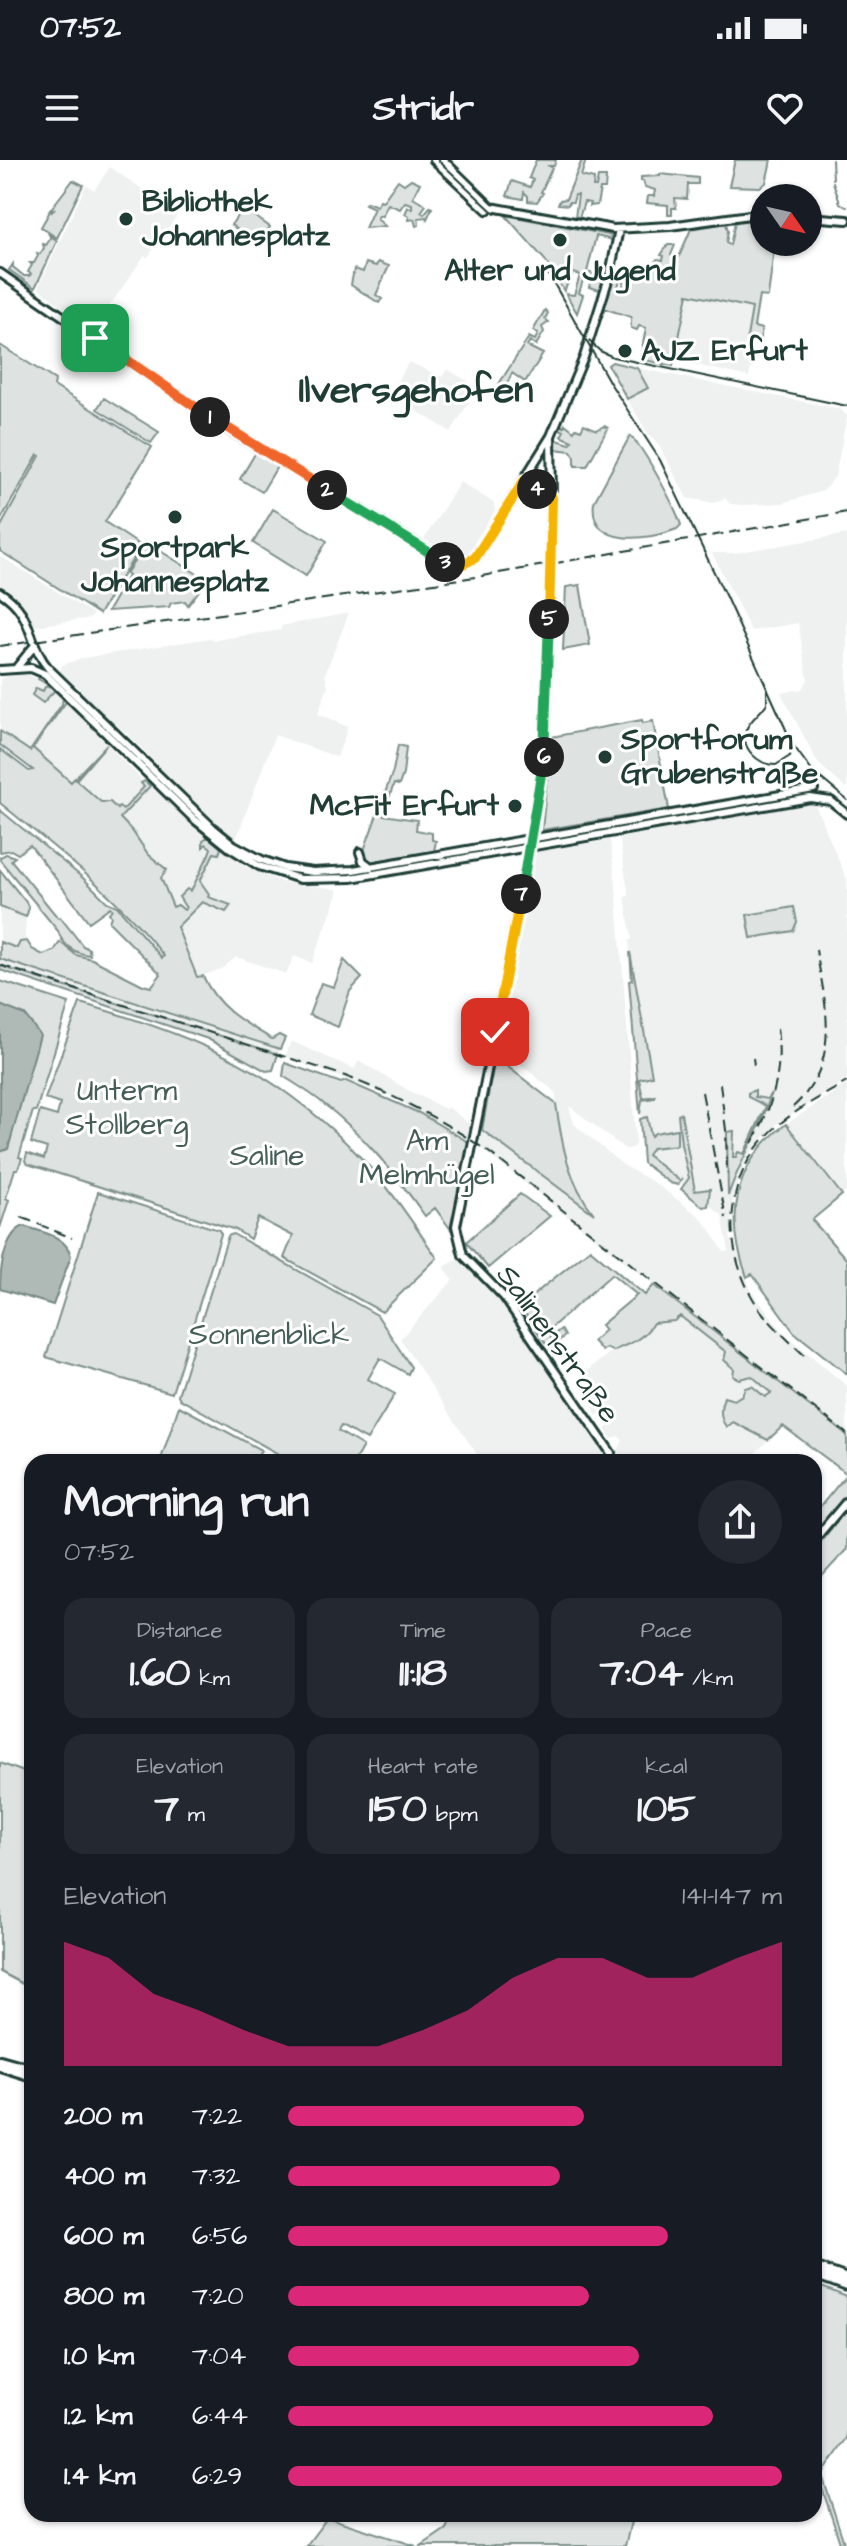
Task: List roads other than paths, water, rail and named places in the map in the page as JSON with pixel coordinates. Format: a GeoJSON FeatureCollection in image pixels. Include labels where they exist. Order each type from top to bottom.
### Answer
{"type":"FeatureCollection","features":[{"type":"Feature","properties":{"kind":"highway"},"geometry":{"type":"LineString","coordinates":[[0,2060],[24,2067]]}},
{"type":"Feature","properties":{"kind":"highway"},"geometry":{"type":"LineString","coordinates":[[0,2066],[24,2074]]}},
{"type":"Feature","properties":{"kind":"highway"},"geometry":{"type":"LineString","coordinates":[[822,2270],[847,2279]]}},
{"type":"Feature","properties":{"kind":"highway"},"geometry":{"type":"LineString","coordinates":[[822,2277],[847,2286]]}},
{"type":"Feature","properties":{"kind":"main road"},"geometry":{"type":"LineString","coordinates":[[434,160],[487,210],[491,207]]}},
{"type":"Feature","properties":{"kind":"main road"},"geometry":{"type":"LineString","coordinates":[[443,160],[491,207],[619,229],[670,226],[750,215]]}},
{"type":"Feature","properties":{"kind":"main road"},"geometry":{"type":"LineString","coordinates":[[822,218],[847,220]]}},
{"type":"Feature","properties":{"kind":"main road","name":"Salinenstraße"},"geometry":{"type":"LineString","coordinates":[[611,1453],[504,1297],[463,1255],[456,1226],[530,848],[546,735],[551,436],[585,352],[610,274],[619,229]]}},
{"type":"Feature","properties":{"kind":"main road"},"geometry":{"type":"LineString","coordinates":[[0,273],[227,429],[450,564],[463,564],[475,558],[551,436]]}},
{"type":"Feature","properties":{"kind":"main road"},"geometry":{"type":"LineString","coordinates":[[524,481],[552,497]]}},
{"type":"Feature","properties":{"kind":"main road"},"geometry":{"type":"LineString","coordinates":[[0,592],[23,614],[47,671],[194,819],[230,848],[259,866],[288,876],[312,880],[351,878],[530,848],[815,793]]}},
{"type":"Feature","properties":{"kind":"main road"},"geometry":{"type":"LineString","coordinates":[[17,667],[35,645]]}},
{"type":"Feature","properties":{"kind":"main road"},"geometry":{"type":"LineString","coordinates":[[0,670],[17,667],[47,671],[213,828],[234,845],[285,868],[313,872],[353,870],[815,793],[847,814]]}},
{"type":"Feature","properties":{"kind":"main road"},"geometry":{"type":"LineString","coordinates":[[360,852],[363,861],[371,867]]}},
{"type":"Feature","properties":{"kind":"main road"},"geometry":{"type":"LineString","coordinates":[[822,1531],[847,1501]]}},
{"type":"Feature","properties":{"kind":"waterway"},"geometry":{"type":"LineString","coordinates":[[832,160],[833,179]]}},
{"type":"Feature","properties":{"kind":"waterway"},"geometry":{"type":"LineString","coordinates":[[833,182],[840,203],[847,207]]}},
{"type":"Feature","properties":{"kind":"tram line"},"geometry":{"type":"LineString","coordinates":[[438,160],[495,214]]}},
{"type":"Feature","properties":{"kind":"tram line"},"geometry":{"type":"LineString","coordinates":[[548,273],[610,383],[660,460],[793,745],[812,771],[847,800]]}},
{"type":"Feature","properties":{"kind":"tram line"},"geometry":{"type":"LineString","coordinates":[[589,341],[613,357],[847,406]]}},
{"type":"Feature","properties":{"kind":"tram line"},"geometry":{"type":"LineString","coordinates":[[767,689],[767,703],[746,730],[748,749],[757,759],[776,765],[790,756],[793,740]]}},
{"type":"Feature","properties":{"kind":"railway"},"geometry":{"type":"LineString","coordinates":[[0,646],[482,576],[847,512]]}},
{"type":"Feature","properties":{"kind":"railway"},"geometry":{"type":"LineString","coordinates":[[793,1107],[819,1072],[827,1033],[824,992],[816,950]]}},
{"type":"Feature","properties":{"kind":"railway"},"geometry":{"type":"LineString","coordinates":[[0,965],[345,1076],[438,1120],[490,1153],[847,1434]]}},
{"type":"Feature","properties":{"kind":"railway"},"geometry":{"type":"LineString","coordinates":[[752,1143],[775,1088],[779,1059],[777,1029]]}},
{"type":"Feature","properties":{"kind":"railway"},"geometry":{"type":"LineString","coordinates":[[753,1058],[754,1065]]}},
{"type":"Feature","properties":{"kind":"railway"},"geometry":{"type":"LineString","coordinates":[[804,1355],[766,1317],[749,1291],[734,1246],[734,1199],[751,1156],[766,1137],[794,1113],[847,1082]]}},
{"type":"Feature","properties":{"kind":"railway"},"geometry":{"type":"LineString","coordinates":[[720,1084],[726,1130],[727,1174]]}},
{"type":"Feature","properties":{"kind":"railway"},"geometry":{"type":"LineString","coordinates":[[702,1092],[726,1218]]}},
{"type":"Feature","properties":{"kind":"railway"},"geometry":{"type":"LineString","coordinates":[[21,1217],[72,1238]]}},
{"type":"Feature","properties":{"kind":"place","name":"Bibliothek Johannesplatz"},"geometry":{"type":"Point","coordinates":[126,219]}},
{"type":"Feature","properties":{"kind":"place","name":"Alter und Jugend"},"geometry":{"type":"Point","coordinates":[560,240]}},
{"type":"Feature","properties":{"kind":"place","name":"AJZ Erfurt"},"geometry":{"type":"Point","coordinates":[625,351]}},
{"type":"Feature","properties":{"kind":"place","name":"Sportpark Johannesplatz"},"geometry":{"type":"Point","coordinates":[175,517]}},
{"type":"Feature","properties":{"kind":"place","name":"Sportforum Grubenstraße"},"geometry":{"type":"Point","coordinates":[605,757]}},
{"type":"Feature","properties":{"kind":"place","name":"McFit Erfurt"},"geometry":{"type":"Point","coordinates":[515,806]}},
{"type":"Feature","properties":{"kind":"district","name":"Ilversgehofen"},"geometry":{"type":"Point","coordinates":[416,391]}},
{"type":"Feature","properties":{"kind":"park label","name":"Unterm Stollberg"},"geometry":{"type":"Point","coordinates":[127,1108]}},
{"type":"Feature","properties":{"kind":"park label","name":"Saline"},"geometry":{"type":"Point","coordinates":[267,1156]}},
{"type":"Feature","properties":{"kind":"park label","name":"Am Melmhügel"},"geometry":{"type":"Point","coordinates":[427,1158]}},
{"type":"Feature","properties":{"kind":"park label","name":"Sonnenblick"},"geometry":{"type":"Point","coordinates":[269,1335]}}]}
